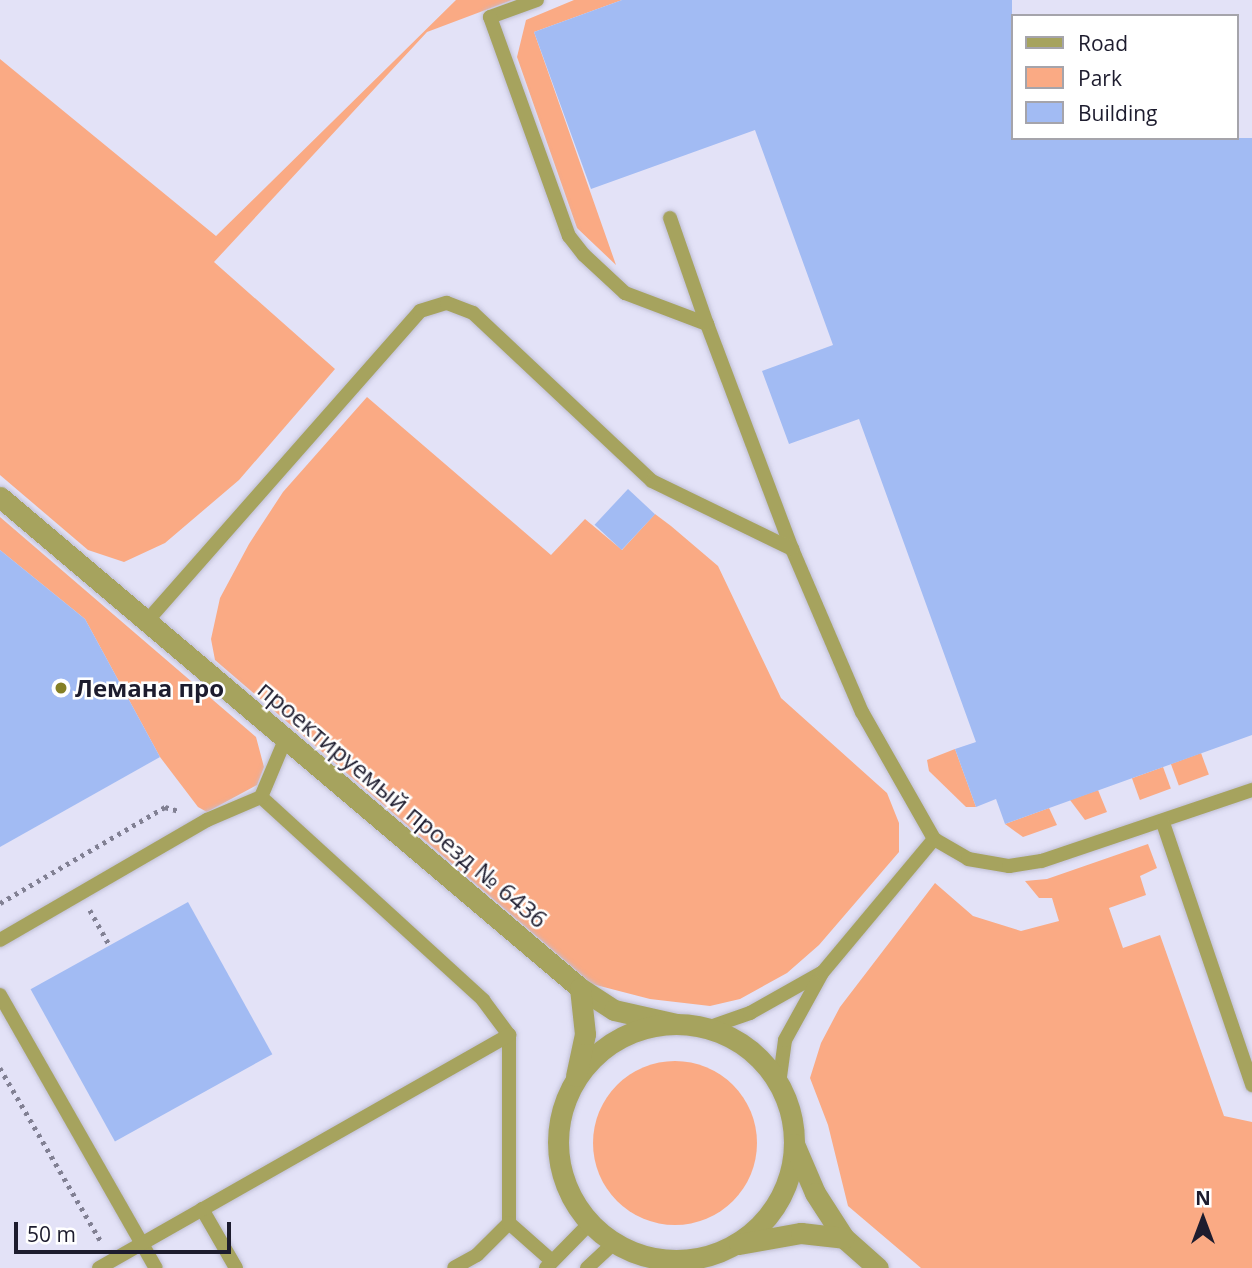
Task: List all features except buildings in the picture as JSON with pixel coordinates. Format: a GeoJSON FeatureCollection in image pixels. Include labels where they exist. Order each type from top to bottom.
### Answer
{"type":"FeatureCollection","features":[{"type":"Feature","properties":{"kind":"street","name":"проектируемый проезд № 6436"},"geometry":{"type":"LineString","coordinates":[[0,497],[580,988],[614,1010],[676,1024]]}},
{"type":"Feature","properties":{"kind":"street"},"geometry":{"type":"LineString","coordinates":[[580,988],[585,1034],[575,1080],[562,1108],[558,1149],[571,1198],[590,1223],[614,1243],[642,1256],[673,1260],[704,1257],[733,1246],[801,1233],[844,1238]]}},
{"type":"Feature","properties":{"kind":"street"},"geometry":{"type":"LineString","coordinates":[[575,1080],[594,1056],[618,1039],[646,1028],[676,1024],[707,1028],[735,1040],[760,1059],[779,1084],[790,1113],[794,1144],[815,1193],[844,1238],[878,1268]]}},
{"type":"Feature","properties":{"kind":"street"},"geometry":{"type":"LineString","coordinates":[[733,1246],[758,1227],[777,1203],[789,1174],[794,1144]]}},
{"type":"Feature","properties":{"kind":"lane"},"geometry":{"type":"LineString","coordinates":[[537,0],[490,17],[569,236],[584,255],[625,293],[707,324]]}},
{"type":"Feature","properties":{"kind":"lane"},"geometry":{"type":"LineString","coordinates":[[670,218],[792,549],[862,712],[934,839],[968,859],[1009,866],[1042,861],[1252,790]]}},
{"type":"Feature","properties":{"kind":"lane"},"geometry":{"type":"LineString","coordinates":[[147,621],[420,311],[447,303],[473,313],[652,481],[792,549]]}},
{"type":"Feature","properties":{"kind":"lane"},"geometry":{"type":"LineString","coordinates":[[0,940],[207,820],[261,797],[285,740]]}},
{"type":"Feature","properties":{"kind":"lane"},"geometry":{"type":"LineString","coordinates":[[261,797],[483,1000],[509,1035],[509,1223],[549,1265],[590,1223]]}},
{"type":"Feature","properties":{"kind":"lane"},"geometry":{"type":"LineString","coordinates":[[1163,822],[1252,1085]]}},
{"type":"Feature","properties":{"kind":"lane"},"geometry":{"type":"LineString","coordinates":[[779,1084],[785,1040],[822,973],[934,839]]}},
{"type":"Feature","properties":{"kind":"lane"},"geometry":{"type":"LineString","coordinates":[[707,1028],[750,1013],[822,973]]}},
{"type":"Feature","properties":{"kind":"lane"},"geometry":{"type":"LineString","coordinates":[[0,995],[156,1268]]}},
{"type":"Feature","properties":{"kind":"lane"},"geometry":{"type":"LineString","coordinates":[[105,1264],[509,1035]]}},
{"type":"Feature","properties":{"kind":"lane"},"geometry":{"type":"LineString","coordinates":[[202,1209],[236,1268]]}},
{"type":"Feature","properties":{"kind":"lane"},"geometry":{"type":"LineString","coordinates":[[454,1268],[477,1255],[509,1223]]}},
{"type":"Feature","properties":{"kind":"lane"},"geometry":{"type":"LineString","coordinates":[[587,1268],[614,1243]]}},
{"type":"Feature","properties":{"kind":"path"},"geometry":{"type":"LineString","coordinates":[[0,903],[165,807],[207,820]]}},
{"type":"Feature","properties":{"kind":"path"},"geometry":{"type":"LineString","coordinates":[[81,894],[110,946]]}},
{"type":"Feature","properties":{"kind":"path"},"geometry":{"type":"LineString","coordinates":[[0,1069],[105,1264]]}},
{"type":"Feature","properties":{"kind":"green space"},"geometry":{"type":"Polygon","coordinates":[[[456,0],[512,0],[427,32],[214,262],[335,369],[239,480],[165,543],[124,562],[88,550],[0,475],[0,59],[216,236],[456,0]]]}},
{"type":"Feature","properties":{"kind":"green space"},"geometry":{"type":"Polygon","coordinates":[[[574,0],[622,0],[534,32],[616,265],[577,228],[517,57],[526,20],[574,0]]]}},
{"type":"Feature","properties":{"kind":"green space"},"geometry":{"type":"Polygon","coordinates":[[[367,397],[551,555],[585,519],[622,550],[655,514],[671,526],[718,566],[781,698],[887,793],[899,823],[899,852],[819,945],[787,973],[740,999],[710,1006],[650,999],[592,984],[215,660],[211,639],[220,598],[249,544],[283,492],[367,397]]]}},
{"type":"Feature","properties":{"kind":"green space"},"geometry":{"type":"Polygon","coordinates":[[[0,517],[256,737],[264,767],[257,785],[207,812],[198,807],[160,757],[85,619],[0,550],[0,517]]]}},
{"type":"Feature","properties":{"kind":"green space"},"geometry":{"type":"Polygon","coordinates":[[[955,749],[976,807],[966,807],[929,771],[927,760],[955,749]]]}},
{"type":"Feature","properties":{"kind":"green space"},"geometry":{"type":"Polygon","coordinates":[[[1201,753],[1209,775],[1179,786],[1171,764],[1201,753]]]}},
{"type":"Feature","properties":{"kind":"green space"},"geometry":{"type":"Polygon","coordinates":[[[1163,767],[1171,789],[1140,800],[1132,778],[1163,767]]]}},
{"type":"Feature","properties":{"kind":"green space"},"geometry":{"type":"Polygon","coordinates":[[[1098,790],[1107,812],[1085,820],[1070,800],[1098,790]]]}},
{"type":"Feature","properties":{"kind":"green space"},"geometry":{"type":"Polygon","coordinates":[[[1049,808],[1057,825],[1023,837],[1005,824],[1049,808]]]}},
{"type":"Feature","properties":{"kind":"green space"},"geometry":{"type":"Polygon","coordinates":[[[1148,844],[1157,868],[1140,876],[1146,895],[1109,908],[1123,948],[1160,935],[1224,1116],[1252,1122],[1252,1268],[921,1268],[848,1206],[828,1125],[810,1078],[821,1043],[840,1007],[935,883],[973,916],[1021,931],[1059,921],[1052,898],[1039,898],[1025,881],[1047,879],[1148,844]]]}},
{"type":"Feature","properties":{"kind":"green space"},"geometry":{"type":"Polygon","coordinates":[[[675,1061],[707,1067],[721,1074],[733,1085],[744,1097],[751,1111],[757,1143],[751,1175],[744,1189],[733,1201],[721,1212],[707,1219],[675,1225],[643,1219],[629,1212],[617,1201],[606,1189],[599,1175],[593,1143],[599,1111],[606,1097],[617,1085],[629,1074],[643,1067],[675,1061]]]}},
{"type":"Feature","properties":{"kind":"place","name":"Лемана про"},"geometry":{"type":"Point","coordinates":[61,688]}}]}
